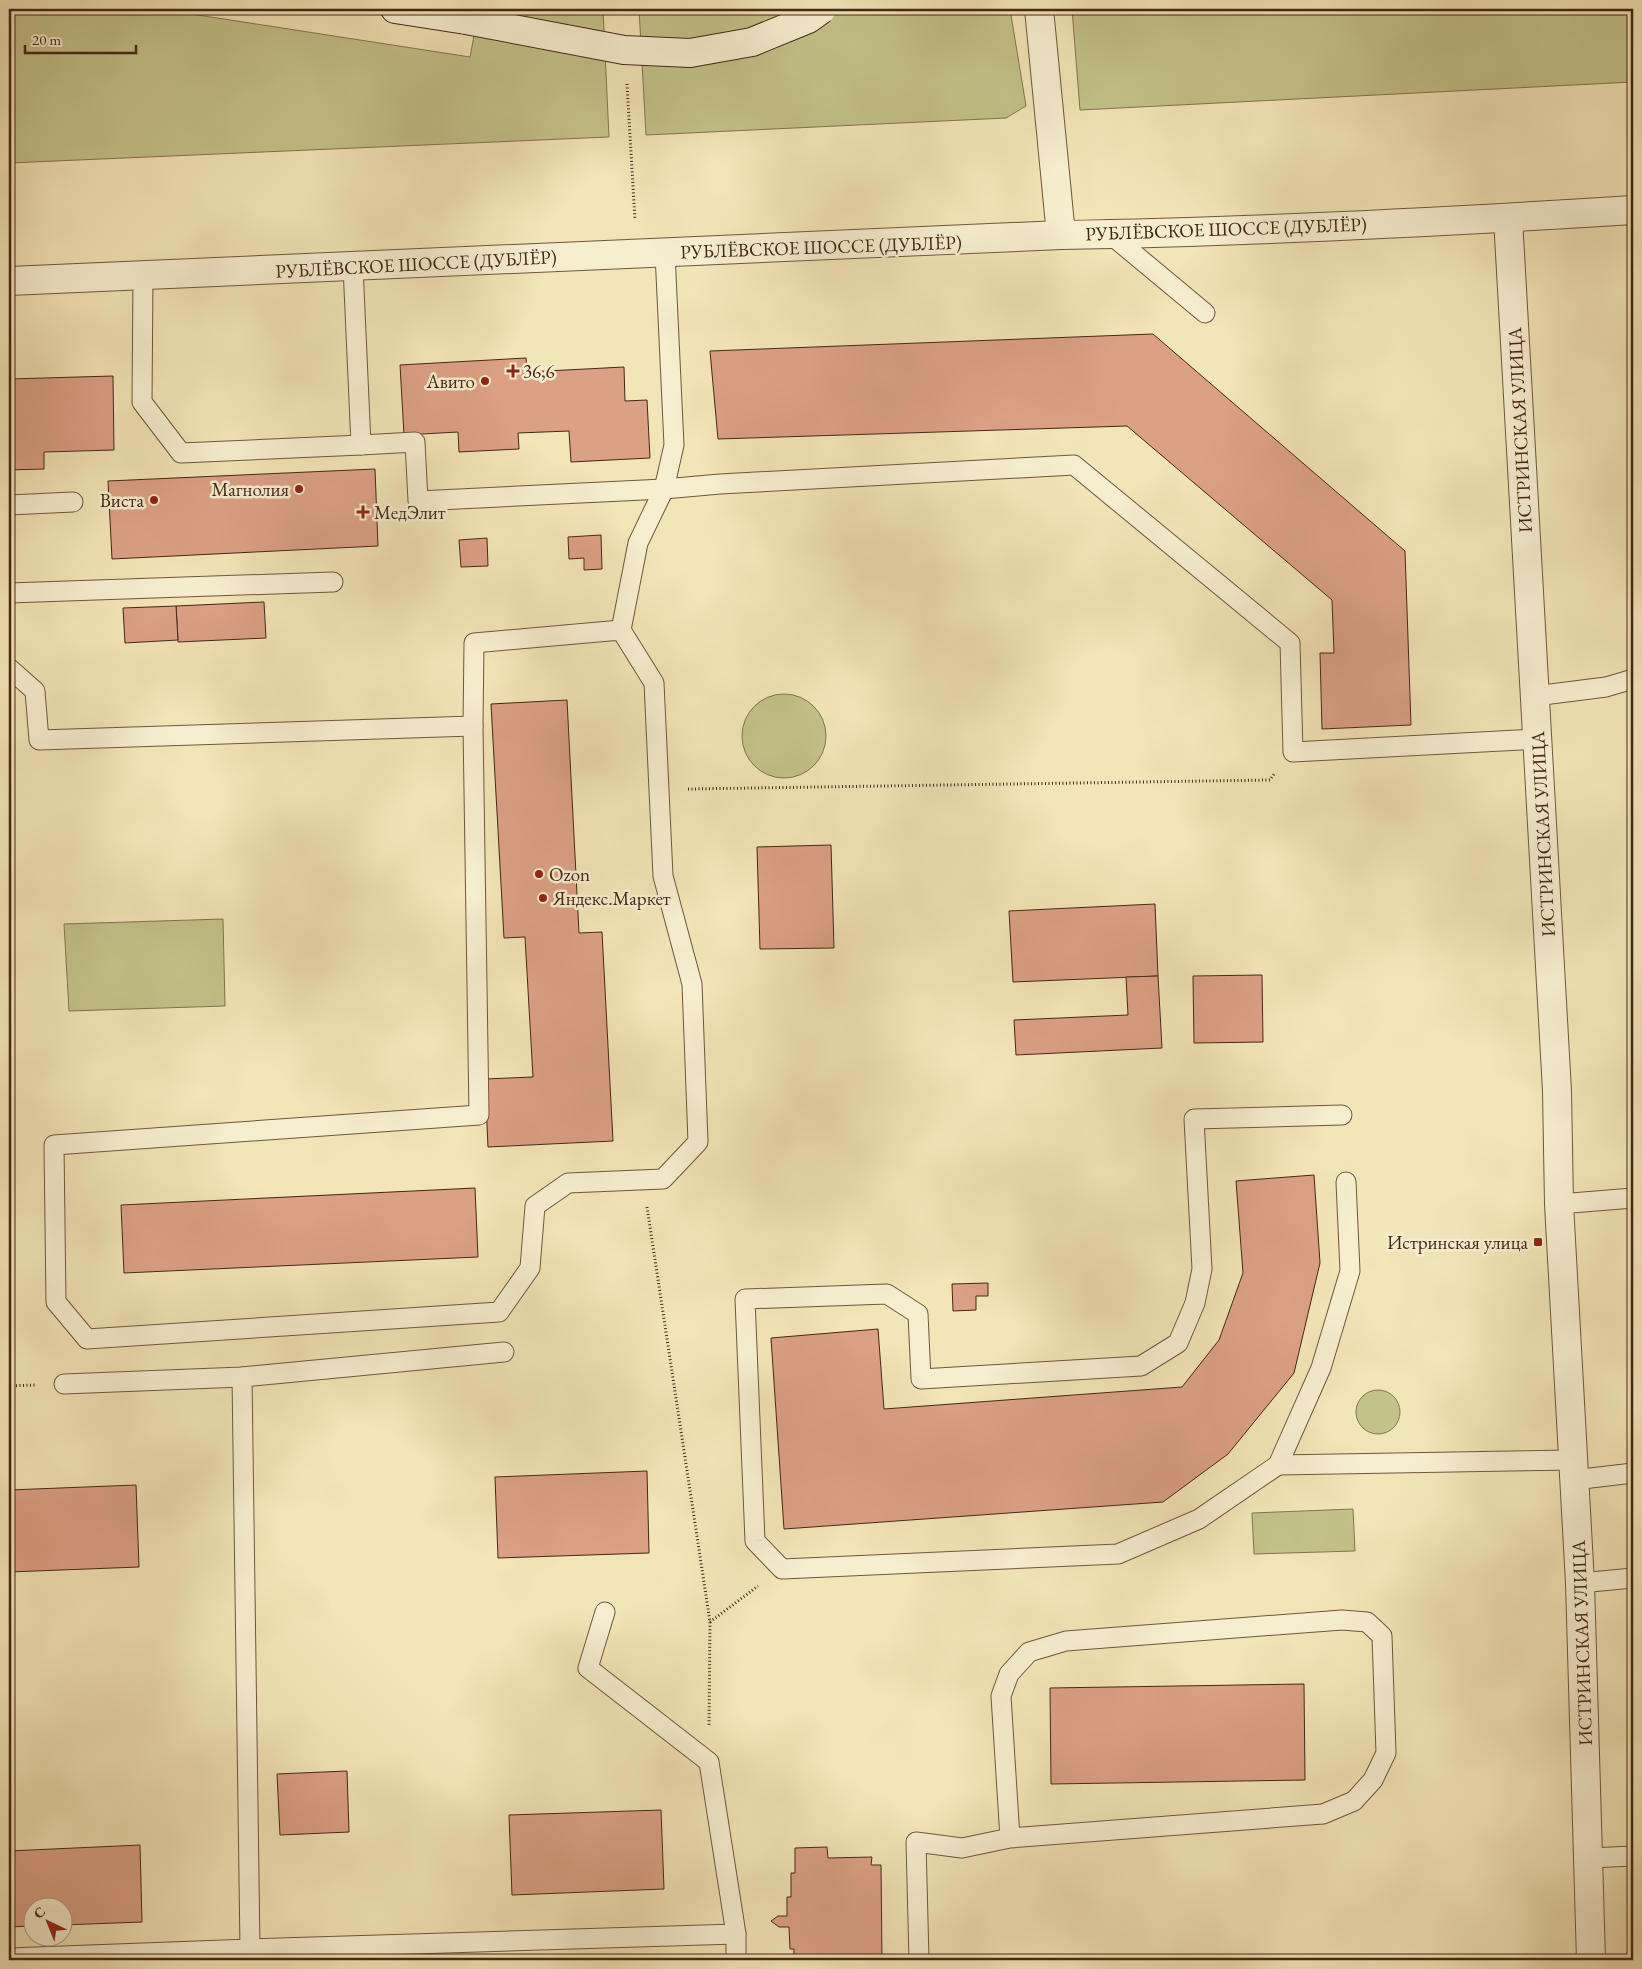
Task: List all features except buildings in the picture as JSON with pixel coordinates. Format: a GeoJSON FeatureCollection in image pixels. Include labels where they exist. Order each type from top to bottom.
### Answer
{"type":"FeatureCollection","features":[{"type":"Feature","properties":{"kind":"street"},"geometry":{"type":"LineString","coordinates":[[395,9],[466,20],[624,50],[690,53],[752,42],[808,19],[822,9]]}},
{"type":"Feature","properties":{"kind":"street"},"geometry":{"type":"LineString","coordinates":[[1039,9],[1061,235]]}},
{"type":"Feature","properties":{"kind":"street","name":"РУБЛЁВСКОЕ ШОССЕ (ДУБЛЁР)"},"geometry":{"type":"LineString","coordinates":[[9,281],[1061,235],[1508,218],[1633,210]]}},
{"type":"Feature","properties":{"kind":"street","name":"ИСТРИНСКАЯ УЛИЦА"},"geometry":{"type":"LineString","coordinates":[[1508,218],[1557,1091],[1559,1204],[1580,1584],[1590,1858],[1591,1960]]}},
{"type":"Feature","properties":{"kind":"lane"},"geometry":{"type":"LineString","coordinates":[[1110,234],[1205,313]]}},
{"type":"Feature","properties":{"kind":"lane"},"geometry":{"type":"LineString","coordinates":[[621,630],[474,643],[472,726],[479,1115],[54,1145],[56,1302],[87,1339],[499,1312],[530,1268],[535,1206],[568,1183],[663,1179],[698,1142],[692,984],[663,876],[654,683],[621,630],[638,543],[664,489],[674,445],[665,253]]}},
{"type":"Feature","properties":{"kind":"lane"},"geometry":{"type":"LineString","coordinates":[[352,266],[362,445]]}},
{"type":"Feature","properties":{"kind":"lane"},"geometry":{"type":"LineString","coordinates":[[143,275],[142,402],[181,452],[414,442],[418,502],[1074,465],[1290,643],[1293,752],[1538,739]]}},
{"type":"Feature","properties":{"kind":"lane"},"geometry":{"type":"LineString","coordinates":[[9,505],[74,502]]}},
{"type":"Feature","properties":{"kind":"lane"},"geometry":{"type":"LineString","coordinates":[[9,593],[333,582]]}},
{"type":"Feature","properties":{"kind":"lane"},"geometry":{"type":"LineString","coordinates":[[9,668],[35,691],[39,740],[472,726]]}},
{"type":"Feature","properties":{"kind":"lane"},"geometry":{"type":"LineString","coordinates":[[1535,696],[1606,687],[1633,679]]}},
{"type":"Feature","properties":{"kind":"lane"},"geometry":{"type":"LineString","coordinates":[[1342,1116],[1194,1119],[1202,1269],[1195,1303],[1178,1343],[1141,1366],[921,1379],[918,1314],[887,1294],[746,1299],[755,1541],[782,1568],[1118,1554],[1199,1519],[1278,1465],[1321,1368],[1350,1271],[1346,1182]]}},
{"type":"Feature","properties":{"kind":"lane"},"geometry":{"type":"LineString","coordinates":[[1559,1204],[1633,1198]]}},
{"type":"Feature","properties":{"kind":"lane"},"geometry":{"type":"LineString","coordinates":[[64,1384],[242,1377],[504,1352]]}},
{"type":"Feature","properties":{"kind":"lane"},"geometry":{"type":"LineString","coordinates":[[242,1377],[250,1949]]}},
{"type":"Feature","properties":{"kind":"lane"},"geometry":{"type":"LineString","coordinates":[[1278,1465],[1574,1470],[1633,1473]]}},
{"type":"Feature","properties":{"kind":"lane"},"geometry":{"type":"LineString","coordinates":[[1580,1584],[1633,1578]]}},
{"type":"Feature","properties":{"kind":"lane"},"geometry":{"type":"LineString","coordinates":[[605,1612],[588,1668],[709,1762],[736,1934],[736,1960]]}},
{"type":"Feature","properties":{"kind":"lane"},"geometry":{"type":"LineString","coordinates":[[919,1960],[916,1842],[962,1848],[1010,1838],[1323,1814],[1354,1801],[1373,1780],[1386,1753],[1382,1636],[1367,1622],[1342,1620],[1066,1641],[1030,1652],[1009,1674],[1001,1696],[1010,1838]]}},
{"type":"Feature","properties":{"kind":"lane"},"geometry":{"type":"LineString","coordinates":[[1590,1858],[1633,1856]]}},
{"type":"Feature","properties":{"kind":"lane"},"geometry":{"type":"LineString","coordinates":[[9,1958],[736,1934]]}},
{"type":"Feature","properties":{"kind":"path"},"geometry":{"type":"LineString","coordinates":[[627,78],[638,254]]}},
{"type":"Feature","properties":{"kind":"path"},"geometry":{"type":"LineString","coordinates":[[660,789],[1270,780],[1293,752]]}},
{"type":"Feature","properties":{"kind":"path"},"geometry":{"type":"LineString","coordinates":[[642,1180],[710,1622],[709,1762]]}},
{"type":"Feature","properties":{"kind":"path"},"geometry":{"type":"LineString","coordinates":[[710,1622],[782,1568]]}},
{"type":"Feature","properties":{"kind":"shaded area"},"geometry":{"type":"Polygon","coordinates":[[[9,9],[159,9],[470,57],[479,9],[603,9],[609,137],[9,163],[9,9]]]}},
{"type":"Feature","properties":{"kind":"shaded area"},"geometry":{"type":"Polygon","coordinates":[[[639,9],[1010,9],[1026,106],[1006,118],[646,135],[639,9]]]}},
{"type":"Feature","properties":{"kind":"shaded area"},"geometry":{"type":"Polygon","coordinates":[[[1072,9],[1633,9],[1633,82],[1080,110],[1072,9]]]}},
{"type":"Feature","properties":{"kind":"shaded area"},"geometry":{"type":"Polygon","coordinates":[[[784,694],[800,697],[814,706],[823,720],[826,736],[823,752],[814,766],[800,775],[784,778],[768,775],[754,766],[745,752],[742,736],[745,720],[754,706],[768,697],[784,694]]]}},
{"type":"Feature","properties":{"kind":"shaded area"},"geometry":{"type":"Polygon","coordinates":[[[223,919],[225,1006],[69,1011],[64,924],[223,919]]]}},
{"type":"Feature","properties":{"kind":"shaded area"},"geometry":{"type":"Polygon","coordinates":[[[1374,1390],[1382,1390],[1394,1396],[1400,1412],[1394,1428],[1382,1434],[1374,1434],[1362,1428],[1356,1416],[1356,1408],[1362,1396],[1374,1390]]]}},
{"type":"Feature","properties":{"kind":"shaded area"},"geometry":{"type":"Polygon","coordinates":[[[1353,1509],[1355,1551],[1254,1554],[1252,1513],[1353,1509]]]}},
{"type":"Feature","properties":{"kind":"place","name":"36,6"},"geometry":{"type":"Point","coordinates":[513,371]}},
{"type":"Feature","properties":{"kind":"place","name":"Авито"},"geometry":{"type":"Point","coordinates":[485,381]}},
{"type":"Feature","properties":{"kind":"place","name":"Магнолия"},"geometry":{"type":"Point","coordinates":[299,489]}},
{"type":"Feature","properties":{"kind":"place","name":"Виста"},"geometry":{"type":"Point","coordinates":[154,500]}},
{"type":"Feature","properties":{"kind":"place","name":"МедЭлит"},"geometry":{"type":"Point","coordinates":[363,512]}},
{"type":"Feature","properties":{"kind":"place","name":"Ozon"},"geometry":{"type":"Point","coordinates":[539,874]}},
{"type":"Feature","properties":{"kind":"place","name":"Яндекс.Маркет"},"geometry":{"type":"Point","coordinates":[543,898]}},
{"type":"Feature","properties":{"kind":"place","name":"Истринская улица"},"geometry":{"type":"Point","coordinates":[1538,1242]}}]}
